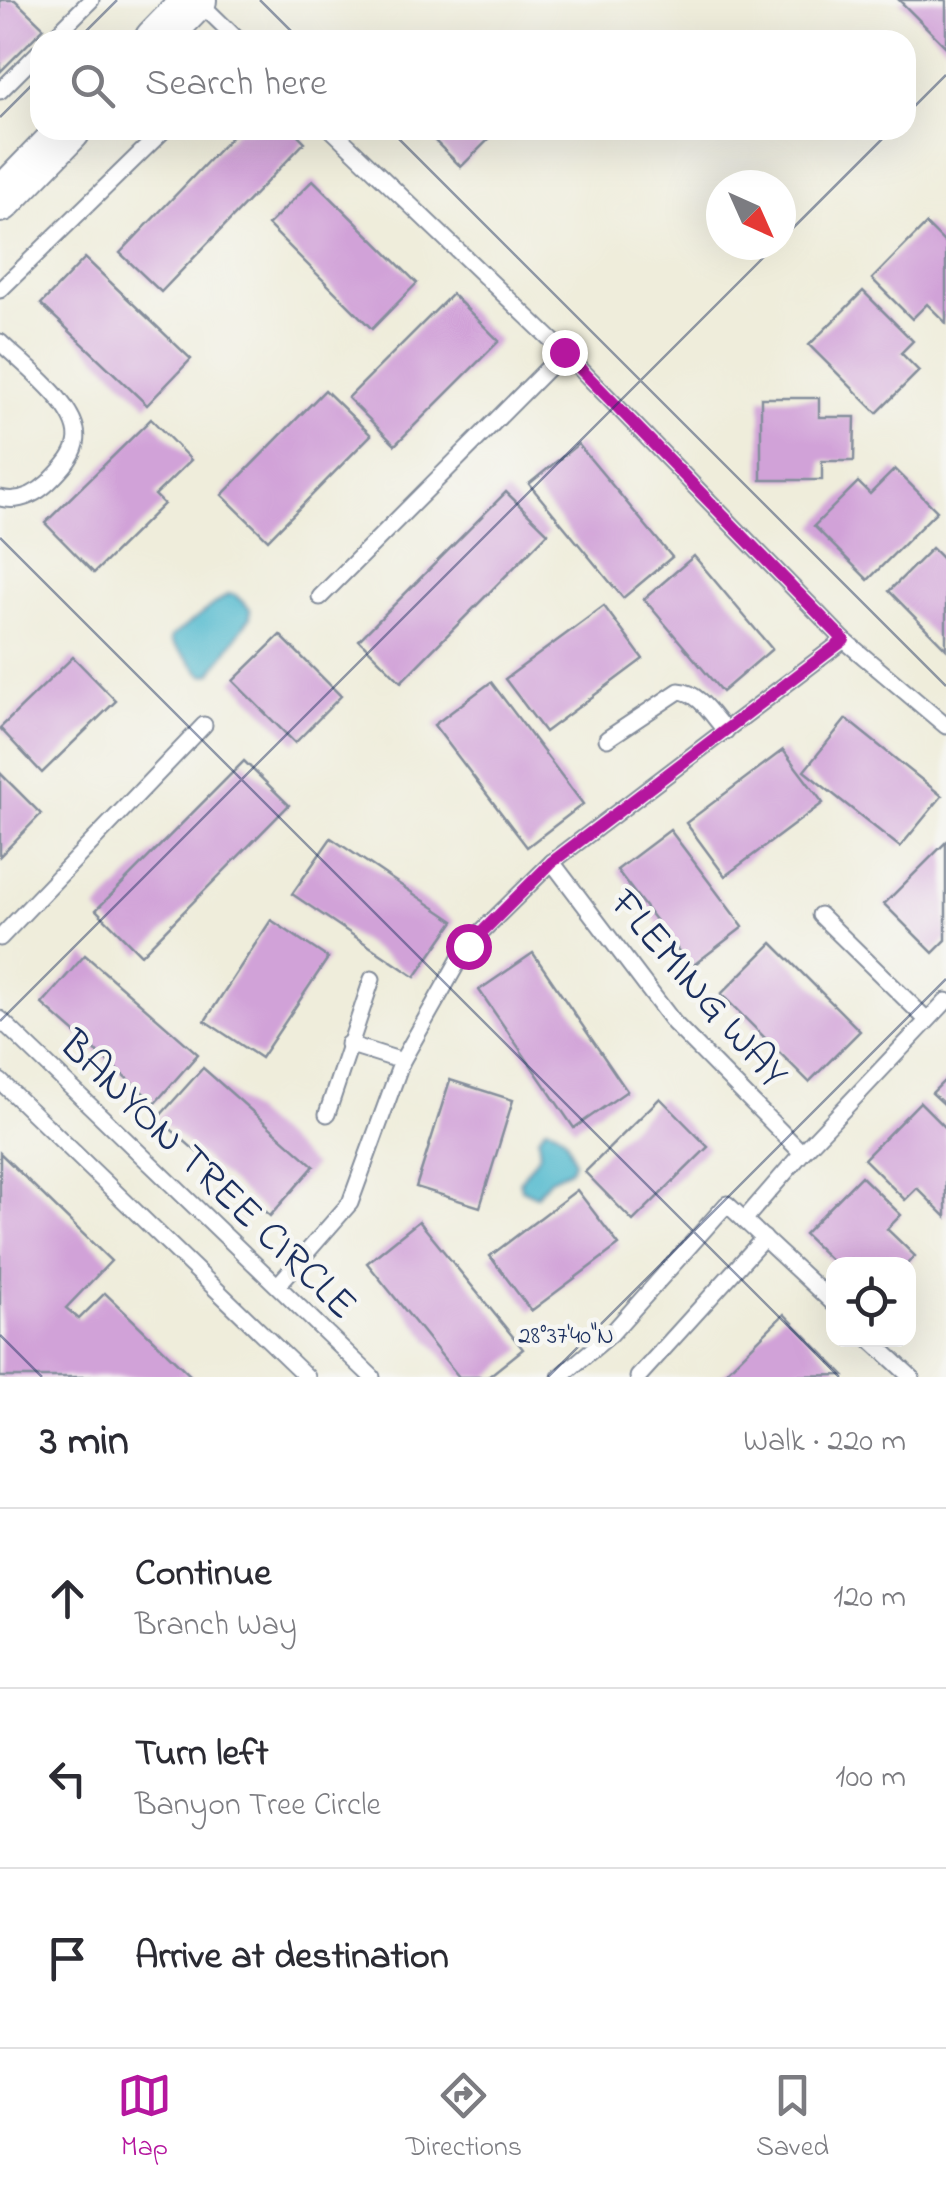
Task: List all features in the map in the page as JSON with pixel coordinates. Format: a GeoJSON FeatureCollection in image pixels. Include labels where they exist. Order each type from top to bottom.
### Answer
{"type":"FeatureCollection","features":[{"type":"Feature","properties":{"kind":"main road"},"geometry":{"type":"LineString","coordinates":[[166,30],[196,0]]}},
{"type":"Feature","properties":{"kind":"main road"},"geometry":{"type":"LineString","coordinates":[[0,201],[59,140]]}},
{"type":"Feature","properties":{"kind":"lane"},"geometry":{"type":"LineString","coordinates":[[61,30],[90,0]]}},
{"type":"Feature","properties":{"kind":"lane"},"geometry":{"type":"LineString","coordinates":[[196,0],[228,30]]}},
{"type":"Feature","properties":{"kind":"lane"},"geometry":{"type":"LineString","coordinates":[[0,91],[30,61]]}},
{"type":"Feature","properties":{"kind":"lane"},"geometry":{"type":"LineString","coordinates":[[0,290],[154,140]]}},
{"type":"Feature","properties":{"kind":"lane"},"geometry":{"type":"LineString","coordinates":[[342,140],[564,352],[844,640],[946,726]]}},
{"type":"Feature","properties":{"kind":"lane"},"geometry":{"type":"LineString","coordinates":[[0,342],[66,406],[76,428],[76,443],[46,484],[27,498],[0,498]]}},
{"type":"Feature","properties":{"kind":"lane"},"geometry":{"type":"LineString","coordinates":[[320,597],[564,352]]}},
{"type":"Feature","properties":{"kind":"lane"},"geometry":{"type":"LineString","coordinates":[[278,1285],[350,1203],[402,1061],[468,946],[552,862],[844,640]]}},
{"type":"Feature","properties":{"kind":"lane"},"geometry":{"type":"LineString","coordinates":[[608,739],[679,691],[698,699],[726,732]]}},
{"type":"Feature","properties":{"kind":"lane"},"geometry":{"type":"LineString","coordinates":[[0,938],[204,725]]}},
{"type":"Feature","properties":{"kind":"lane","name":"FLEMING WAY"},"geometry":{"type":"LineString","coordinates":[[552,862],[674,1023],[802,1153]]}},
{"type":"Feature","properties":{"kind":"lane"},"geometry":{"type":"LineString","coordinates":[[820,915],[927,1020]]}},
{"type":"Feature","properties":{"kind":"lane"},"geometry":{"type":"LineString","coordinates":[[326,1114],[372,979]]}},
{"type":"Feature","properties":{"kind":"lane"},"geometry":{"type":"LineString","coordinates":[[744,1220],[946,1001]]}},
{"type":"Feature","properties":{"kind":"lane","name":"BANYON TREE CIRCLE"},"geometry":{"type":"LineString","coordinates":[[0,1019],[372,1377]]}},
{"type":"Feature","properties":{"kind":"lane"},"geometry":{"type":"LineString","coordinates":[[348,1044],[402,1061]]}},
{"type":"Feature","properties":{"kind":"lane"},"geometry":{"type":"LineString","coordinates":[[0,1081],[306,1377]]}},
{"type":"Feature","properties":{"kind":"lane"},"geometry":{"type":"LineString","coordinates":[[560,1377],[611,1334],[728,1204],[826,1296]]}},
{"type":"Feature","properties":{"kind":"lane"},"geometry":{"type":"LineString","coordinates":[[638,1377],[764,1238]]}},
{"type":"Feature","properties":{"kind":"lane"},"geometry":{"type":"LineString","coordinates":[[879,1347],[911,1377]]}},
{"type":"Feature","properties":{"kind":"water"},"geometry":{"type":"Polygon","coordinates":[[[228,594],[235,595],[250,609],[250,617],[211,674],[203,675],[171,642],[171,637],[228,594]]]}},
{"type":"Feature","properties":{"kind":"water"},"geometry":{"type":"Polygon","coordinates":[[[546,1127],[562,1135],[574,1162],[570,1170],[550,1179],[536,1196],[521,1189],[520,1181],[540,1153],[538,1137],[546,1127]]]}},
{"type":"Feature","properties":{"kind":"building"},"geometry":{"type":"Polygon","coordinates":[[[0,0],[15,0],[44,28],[30,30],[30,42],[0,72],[0,0]]]}},
{"type":"Feature","properties":{"kind":"building"},"geometry":{"type":"Polygon","coordinates":[[[899,0],[946,0],[946,47],[899,0]]]}},
{"type":"Feature","properties":{"kind":"building"},"geometry":{"type":"Polygon","coordinates":[[[228,140],[305,142],[161,292],[120,253],[228,140]]]}},
{"type":"Feature","properties":{"kind":"building"},"geometry":{"type":"Polygon","coordinates":[[[434,140],[488,140],[461,167],[434,140]]]}},
{"type":"Feature","properties":{"kind":"building"},"geometry":{"type":"Polygon","coordinates":[[[313,180],[417,283],[372,329],[268,225],[313,180]]]}},
{"type":"Feature","properties":{"kind":"building"},"geometry":{"type":"Polygon","coordinates":[[[926,224],[946,244],[946,323],[927,304],[912,319],[872,279],[926,224]]]}},
{"type":"Feature","properties":{"kind":"building"},"geometry":{"type":"Polygon","coordinates":[[[85,258],[191,359],[147,405],[41,304],[85,258]]]}},
{"type":"Feature","properties":{"kind":"building"},"geometry":{"type":"Polygon","coordinates":[[[863,291],[913,341],[901,353],[919,371],[877,413],[809,345],[863,291]]]}},
{"type":"Feature","properties":{"kind":"building"},"geometry":{"type":"Polygon","coordinates":[[[452,294],[499,341],[395,445],[348,398],[452,294]]]}},
{"type":"Feature","properties":{"kind":"building"},"geometry":{"type":"Polygon","coordinates":[[[325,390],[371,435],[268,540],[222,495],[325,390]]]}},
{"type":"Feature","properties":{"kind":"building"},"geometry":{"type":"Polygon","coordinates":[[[761,398],[819,398],[819,417],[855,417],[854,461],[822,461],[822,480],[761,480],[761,398]]]}},
{"type":"Feature","properties":{"kind":"building"},"geometry":{"type":"Polygon","coordinates":[[[151,419],[191,460],[155,495],[164,504],[94,573],[45,523],[151,419]]]}},
{"type":"Feature","properties":{"kind":"building"},"geometry":{"type":"Polygon","coordinates":[[[578,444],[672,557],[623,598],[529,484],[578,444]]]}},
{"type":"Feature","properties":{"kind":"building"},"geometry":{"type":"Polygon","coordinates":[[[895,469],[937,511],[868,580],[814,526],[858,482],[870,494],[895,469]]]}},
{"type":"Feature","properties":{"kind":"building"},"geometry":{"type":"Polygon","coordinates":[[[506,492],[548,533],[401,682],[359,640],[506,492]]]}},
{"type":"Feature","properties":{"kind":"building"},"geometry":{"type":"Polygon","coordinates":[[[932,548],[946,562],[946,649],[889,591],[932,548]]]}},
{"type":"Feature","properties":{"kind":"building"},"geometry":{"type":"Polygon","coordinates":[[[694,556],[772,649],[722,692],[644,599],[694,556]]]}},
{"type":"Feature","properties":{"kind":"building"},"geometry":{"type":"Polygon","coordinates":[[[604,606],[643,659],[545,732],[505,679],[604,606]]]}},
{"type":"Feature","properties":{"kind":"building"},"geometry":{"type":"Polygon","coordinates":[[[280,635],[341,696],[295,743],[233,681],[280,635]]]}},
{"type":"Feature","properties":{"kind":"building"},"geometry":{"type":"Polygon","coordinates":[[[73,657],[116,701],[42,773],[0,728],[73,657]]]}},
{"type":"Feature","properties":{"kind":"building"},"geometry":{"type":"Polygon","coordinates":[[[491,682],[583,804],[527,847],[434,725],[491,682]]]}},
{"type":"Feature","properties":{"kind":"building"},"geometry":{"type":"Polygon","coordinates":[[[846,719],[942,796],[900,847],[804,771],[846,719]]]}},
{"type":"Feature","properties":{"kind":"building"},"geometry":{"type":"Polygon","coordinates":[[[783,750],[823,803],[725,876],[686,823],[783,750]]]}},
{"type":"Feature","properties":{"kind":"building"},"geometry":{"type":"Polygon","coordinates":[[[244,761],[289,805],[141,955],[96,910],[244,761]]]}},
{"type":"Feature","properties":{"kind":"building"},"geometry":{"type":"Polygon","coordinates":[[[0,773],[41,814],[0,856],[0,773]]]}},
{"type":"Feature","properties":{"kind":"building"},"geometry":{"type":"Polygon","coordinates":[[[670,830],[743,927],[691,967],[617,870],[670,830]]]}},
{"type":"Feature","properties":{"kind":"building"},"geometry":{"type":"Polygon","coordinates":[[[331,838],[454,921],[415,977],[292,894],[331,838]]]}},
{"type":"Feature","properties":{"kind":"building"},"geometry":{"type":"Polygon","coordinates":[[[946,842],[946,940],[933,953],[884,904],[946,842]]]}},
{"type":"Feature","properties":{"kind":"building"},"geometry":{"type":"Polygon","coordinates":[[[271,920],[328,958],[261,1058],[205,1021],[271,920]]]}},
{"type":"Feature","properties":{"kind":"building"},"geometry":{"type":"Polygon","coordinates":[[[772,943],[860,1031],[809,1082],[721,994],[772,943]]]}},
{"type":"Feature","properties":{"kind":"building"},"geometry":{"type":"Polygon","coordinates":[[[533,953],[627,1091],[574,1128],[479,990],[533,953]]]}},
{"type":"Feature","properties":{"kind":"building"},"geometry":{"type":"Polygon","coordinates":[[[85,955],[198,1054],[155,1103],[42,1004],[85,955]]]}},
{"type":"Feature","properties":{"kind":"building"},"geometry":{"type":"Polygon","coordinates":[[[203,1068],[314,1166],[270,1216],[158,1118],[203,1068]]]}},
{"type":"Feature","properties":{"kind":"building"},"geometry":{"type":"Polygon","coordinates":[[[946,1079],[946,1106],[932,1093],[946,1079]]]}},
{"type":"Feature","properties":{"kind":"building"},"geometry":{"type":"Polygon","coordinates":[[[450,1080],[513,1100],[480,1207],[416,1187],[450,1080]]]}},
{"type":"Feature","properties":{"kind":"building"},"geometry":{"type":"Polygon","coordinates":[[[660,1098],[708,1147],[633,1221],[585,1172],[660,1098]]]}},
{"type":"Feature","properties":{"kind":"building"},"geometry":{"type":"Polygon","coordinates":[[[920,1102],[946,1128],[946,1217],[917,1188],[905,1200],[864,1159],[920,1102]]]}},
{"type":"Feature","properties":{"kind":"building"},"geometry":{"type":"Polygon","coordinates":[[[0,1153],[111,1261],[66,1308],[79,1319],[105,1293],[192,1377],[0,1377],[0,1153]]]}},
{"type":"Feature","properties":{"kind":"building"},"geometry":{"type":"Polygon","coordinates":[[[861,1176],[901,1215],[887,1229],[915,1256],[828,1257],[804,1234],[861,1176]]]}},
{"type":"Feature","properties":{"kind":"building"},"geometry":{"type":"Polygon","coordinates":[[[577,1190],[619,1245],[531,1311],[490,1256],[577,1190]]]}},
{"type":"Feature","properties":{"kind":"building"},"geometry":{"type":"Polygon","coordinates":[[[419,1221],[523,1349],[488,1377],[459,1377],[367,1263],[419,1221]]]}},
{"type":"Feature","properties":{"kind":"building"},"geometry":{"type":"Polygon","coordinates":[[[784,1314],[844,1375],[721,1377],[784,1314]]]}},
{"type":"Feature","properties":{"kind":"route"},"geometry":{"type":"LineString","coordinates":[[468,946],[552,862],[844,640],[564,352]]}}]}
